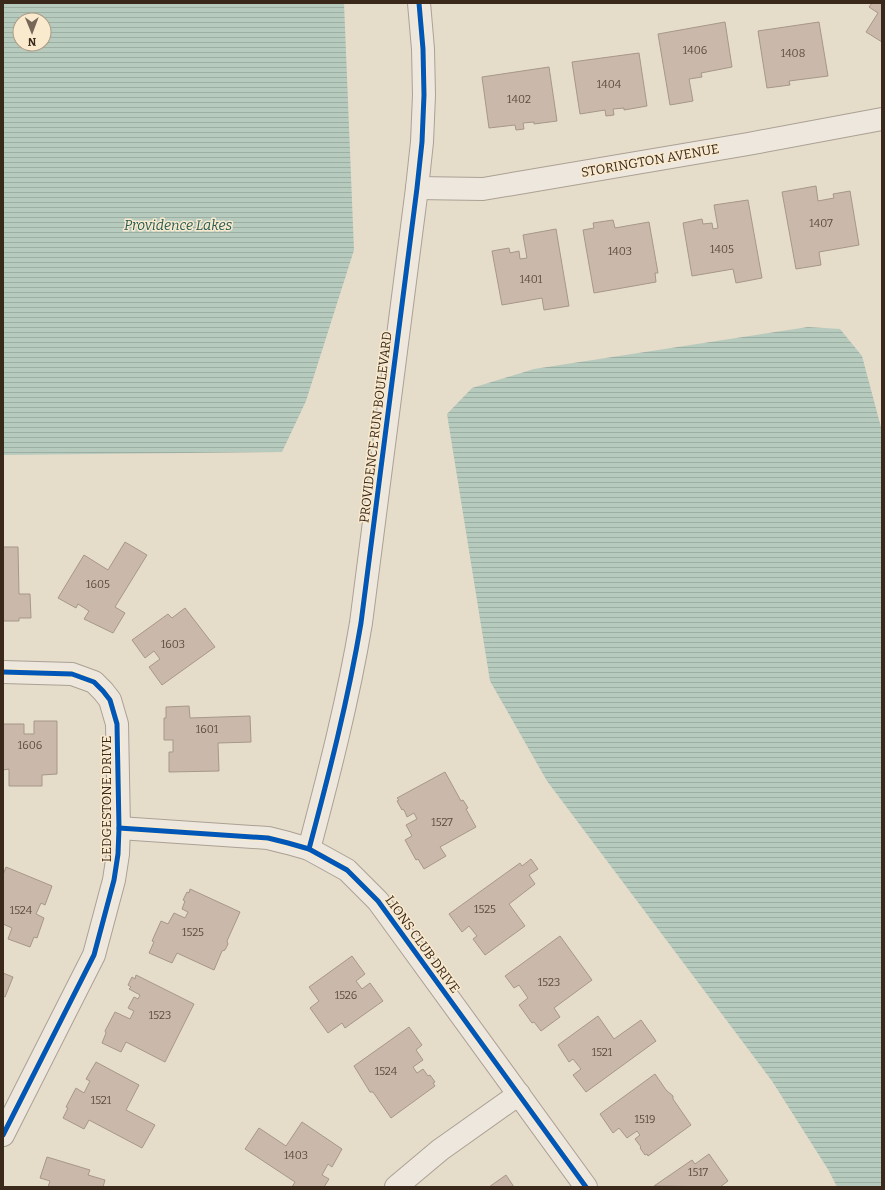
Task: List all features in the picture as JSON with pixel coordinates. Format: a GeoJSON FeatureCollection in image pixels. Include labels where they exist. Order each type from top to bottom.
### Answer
{"type":"FeatureCollection","features":[{"type":"Feature","properties":{"kind":"street","name":"PROVIDENCE RUN BOULEVARD"},"geometry":{"type":"LineString","coordinates":[[309,849],[336,747],[351,681],[361,623],[417,188],[424,95],[423,49],[419,3]]}},
{"type":"Feature","properties":{"kind":"street","name":"STORINGTON AVENUE"},"geometry":{"type":"LineString","coordinates":[[417,188],[447,190],[483,189],[748,144],[882,119]]}},
{"type":"Feature","properties":{"kind":"street","name":"LEDGESTONE DRIVE"},"geometry":{"type":"LineString","coordinates":[[3,672],[72,674],[94,682],[110,700],[117,724],[119,828],[118,854],[114,880],[94,955],[3,1134]]}},
{"type":"Feature","properties":{"kind":"street","name":"LIONS CLUB DRIVE"},"geometry":{"type":"LineString","coordinates":[[119,828],[268,838],[309,849],[346,870],[378,901],[586,1187]]}},
{"type":"Feature","properties":{"kind":"street"},"geometry":{"type":"LineString","coordinates":[[396,1187],[440,1150],[519,1094]]}},
{"type":"Feature","properties":{"kind":"water","name":"Providence Lakes"},"geometry":{"type":"Polygon","coordinates":[[[3,3],[344,3],[354,250],[306,401],[282,452],[3,455],[3,3]]]}},
{"type":"Feature","properties":{"kind":"water"},"geometry":{"type":"Polygon","coordinates":[[[808,327],[840,329],[862,356],[882,431],[882,1187],[837,1187],[829,1171],[772,1081],[547,781],[490,681],[447,414],[472,388],[534,369],[808,327]]]}},
{"type":"Feature","properties":{"kind":"building"},"geometry":{"type":"Polygon","coordinates":[[[872,3],[882,3],[882,42],[866,32],[878,13],[869,7],[872,3]]]}},
{"type":"Feature","properties":{"kind":"building"},"geometry":{"type":"Polygon","coordinates":[[[725,22],[732,67],[701,73],[702,77],[689,79],[693,101],[670,105],[658,34],[725,22]]]}},
{"type":"Feature","properties":{"kind":"building"},"geometry":{"type":"Polygon","coordinates":[[[819,22],[828,76],[789,81],[790,85],[767,88],[758,31],[819,22]]]}},
{"type":"Feature","properties":{"kind":"building"},"geometry":{"type":"Polygon","coordinates":[[[639,53],[647,106],[624,110],[624,108],[613,109],[614,115],[606,116],[605,110],[580,114],[572,62],[639,53]]]}},
{"type":"Feature","properties":{"kind":"building"},"geometry":{"type":"Polygon","coordinates":[[[549,67],[557,121],[534,124],[534,122],[523,123],[524,129],[516,130],[515,125],[489,128],[482,77],[549,67]]]}},
{"type":"Feature","properties":{"kind":"building"},"geometry":{"type":"Polygon","coordinates":[[[816,186],[818,201],[834,198],[833,194],[850,191],[859,245],[819,252],[821,265],[796,269],[782,192],[816,186]]]}},
{"type":"Feature","properties":{"kind":"building"},"geometry":{"type":"Polygon","coordinates":[[[748,200],[762,278],[736,283],[733,269],[692,276],[683,223],[702,219],[703,224],[712,223],[713,229],[718,228],[714,205],[748,200]]]}},
{"type":"Feature","properties":{"kind":"building"},"geometry":{"type":"Polygon","coordinates":[[[613,220],[615,228],[649,222],[658,273],[655,273],[656,282],[594,293],[583,230],[594,228],[593,223],[613,220]]]}},
{"type":"Feature","properties":{"kind":"building"},"geometry":{"type":"Polygon","coordinates":[[[556,229],[569,306],[544,310],[542,298],[502,305],[492,251],[509,248],[510,253],[519,251],[520,259],[527,258],[523,235],[556,229]]]}},
{"type":"Feature","properties":{"kind":"building"},"geometry":{"type":"Polygon","coordinates":[[[125,542],[147,555],[115,607],[125,613],[113,633],[84,619],[89,611],[78,604],[76,608],[58,598],[84,555],[108,570],[125,542]]]}},
{"type":"Feature","properties":{"kind":"building"},"geometry":{"type":"Polygon","coordinates":[[[3,547],[18,547],[19,594],[30,594],[31,618],[19,618],[19,621],[3,621],[3,547]]]}},
{"type":"Feature","properties":{"kind":"building"},"geometry":{"type":"Polygon","coordinates":[[[185,608],[215,647],[162,685],[149,667],[160,659],[154,651],[145,658],[132,640],[168,614],[172,618],[185,608]]]}},
{"type":"Feature","properties":{"kind":"building"},"geometry":{"type":"Polygon","coordinates":[[[189,706],[190,718],[250,716],[251,742],[218,743],[219,771],[169,772],[169,752],[173,752],[173,740],[164,740],[164,718],[166,718],[166,707],[189,706]]]}},
{"type":"Feature","properties":{"kind":"building"},"geometry":{"type":"Polygon","coordinates":[[[34,721],[57,721],[57,774],[42,775],[42,786],[9,786],[9,769],[3,770],[3,724],[24,724],[24,734],[34,734],[34,721]]]}},
{"type":"Feature","properties":{"kind":"building"},"geometry":{"type":"Polygon","coordinates":[[[445,772],[461,801],[463,800],[468,808],[466,809],[476,827],[440,847],[446,856],[424,869],[418,859],[416,860],[405,840],[412,836],[406,825],[417,819],[414,813],[407,817],[397,801],[399,800],[397,798],[445,772]]]}},
{"type":"Feature","properties":{"kind":"building"},"geometry":{"type":"Polygon","coordinates":[[[531,859],[538,869],[529,875],[535,884],[509,904],[525,926],[485,955],[473,939],[477,936],[469,926],[462,932],[449,914],[520,863],[522,866],[531,859]]]}},
{"type":"Feature","properties":{"kind":"building"},"geometry":{"type":"Polygon","coordinates":[[[6,867],[52,886],[45,905],[41,903],[36,914],[44,918],[37,938],[34,937],[30,947],[8,939],[12,928],[3,924],[3,875],[6,867]]]}},
{"type":"Feature","properties":{"kind":"building"},"geometry":{"type":"Polygon","coordinates":[[[190,889],[240,912],[227,941],[228,944],[225,950],[222,951],[214,970],[177,953],[172,963],[149,953],[154,942],[152,941],[161,921],[168,924],[174,913],[185,918],[188,912],[182,909],[185,901],[183,900],[187,892],[189,893],[190,889]]]}},
{"type":"Feature","properties":{"kind":"building"},"geometry":{"type":"Polygon","coordinates":[[[560,936],[592,980],[554,1008],[560,1017],[541,1031],[534,1022],[532,1023],[519,1005],[528,998],[519,985],[514,988],[505,976],[560,936]]]}},
{"type":"Feature","properties":{"kind":"building"},"geometry":{"type":"Polygon","coordinates":[[[352,956],[365,974],[356,981],[362,989],[370,983],[383,1001],[345,1028],[342,1023],[328,1033],[310,1008],[319,1001],[309,987],[352,956]]]}},
{"type":"Feature","properties":{"kind":"building"},"geometry":{"type":"Polygon","coordinates":[[[3,973],[13,977],[5,997],[3,996],[3,973]]]}},
{"type":"Feature","properties":{"kind":"building"},"geometry":{"type":"Polygon","coordinates":[[[136,975],[194,1004],[165,1062],[126,1042],[121,1052],[102,1043],[106,1033],[105,1031],[115,1012],[130,1019],[134,1011],[128,1008],[134,997],[138,999],[140,995],[129,989],[131,987],[128,985],[132,977],[135,979],[136,975]]]}},
{"type":"Feature","properties":{"kind":"building"},"geometry":{"type":"Polygon","coordinates":[[[598,1016],[614,1039],[641,1020],[656,1041],[586,1092],[573,1075],[581,1069],[573,1059],[569,1062],[558,1045],[598,1016]]]}},
{"type":"Feature","properties":{"kind":"building"},"geometry":{"type":"Polygon","coordinates":[[[409,1027],[422,1045],[416,1050],[423,1060],[413,1067],[417,1073],[423,1069],[428,1076],[430,1075],[435,1082],[433,1083],[435,1086],[391,1118],[373,1092],[370,1092],[354,1066],[409,1027]]]}},
{"type":"Feature","properties":{"kind":"building"},"geometry":{"type":"Polygon","coordinates":[[[96,1062],[139,1085],[126,1110],[155,1125],[142,1148],[89,1120],[84,1129],[63,1118],[68,1108],[66,1107],[76,1088],[84,1093],[90,1081],[86,1079],[96,1062]]]}},
{"type":"Feature","properties":{"kind":"building"},"geometry":{"type":"Polygon","coordinates":[[[655,1074],[666,1090],[673,1096],[673,1099],[691,1125],[648,1156],[647,1154],[645,1155],[635,1139],[640,1135],[637,1131],[627,1138],[619,1128],[613,1133],[600,1114],[655,1074]]]}},
{"type":"Feature","properties":{"kind":"building"},"geometry":{"type":"Polygon","coordinates":[[[302,1122],[342,1149],[332,1167],[328,1164],[322,1175],[329,1179],[324,1187],[292,1187],[295,1182],[245,1149],[259,1128],[286,1146],[302,1122]]]}},
{"type":"Feature","properties":{"kind":"building"},"geometry":{"type":"Polygon","coordinates":[[[709,1154],[728,1181],[720,1187],[654,1186],[692,1160],[695,1164],[709,1154]]]}},
{"type":"Feature","properties":{"kind":"building"},"geometry":{"type":"Polygon","coordinates":[[[47,1157],[90,1170],[88,1175],[105,1180],[103,1187],[48,1187],[50,1181],[40,1178],[47,1157]]]}},
{"type":"Feature","properties":{"kind":"building"},"geometry":{"type":"Polygon","coordinates":[[[506,1175],[514,1187],[489,1187],[506,1175]]]}},
{"type":"Feature","properties":{"kind":"cycle path"},"geometry":{"type":"LineString","coordinates":[[309,849],[338,737],[361,623],[422,142],[424,95],[423,49],[419,3]]}},
{"type":"Feature","properties":{"kind":"cycle path"},"geometry":{"type":"LineString","coordinates":[[3,672],[72,674],[94,682],[110,700],[117,724],[119,828],[118,854],[114,880],[94,955],[3,1135]]}},
{"type":"Feature","properties":{"kind":"cycle path"},"geometry":{"type":"LineString","coordinates":[[119,828],[268,838],[309,849],[347,870],[378,901],[586,1187]]}}]}
